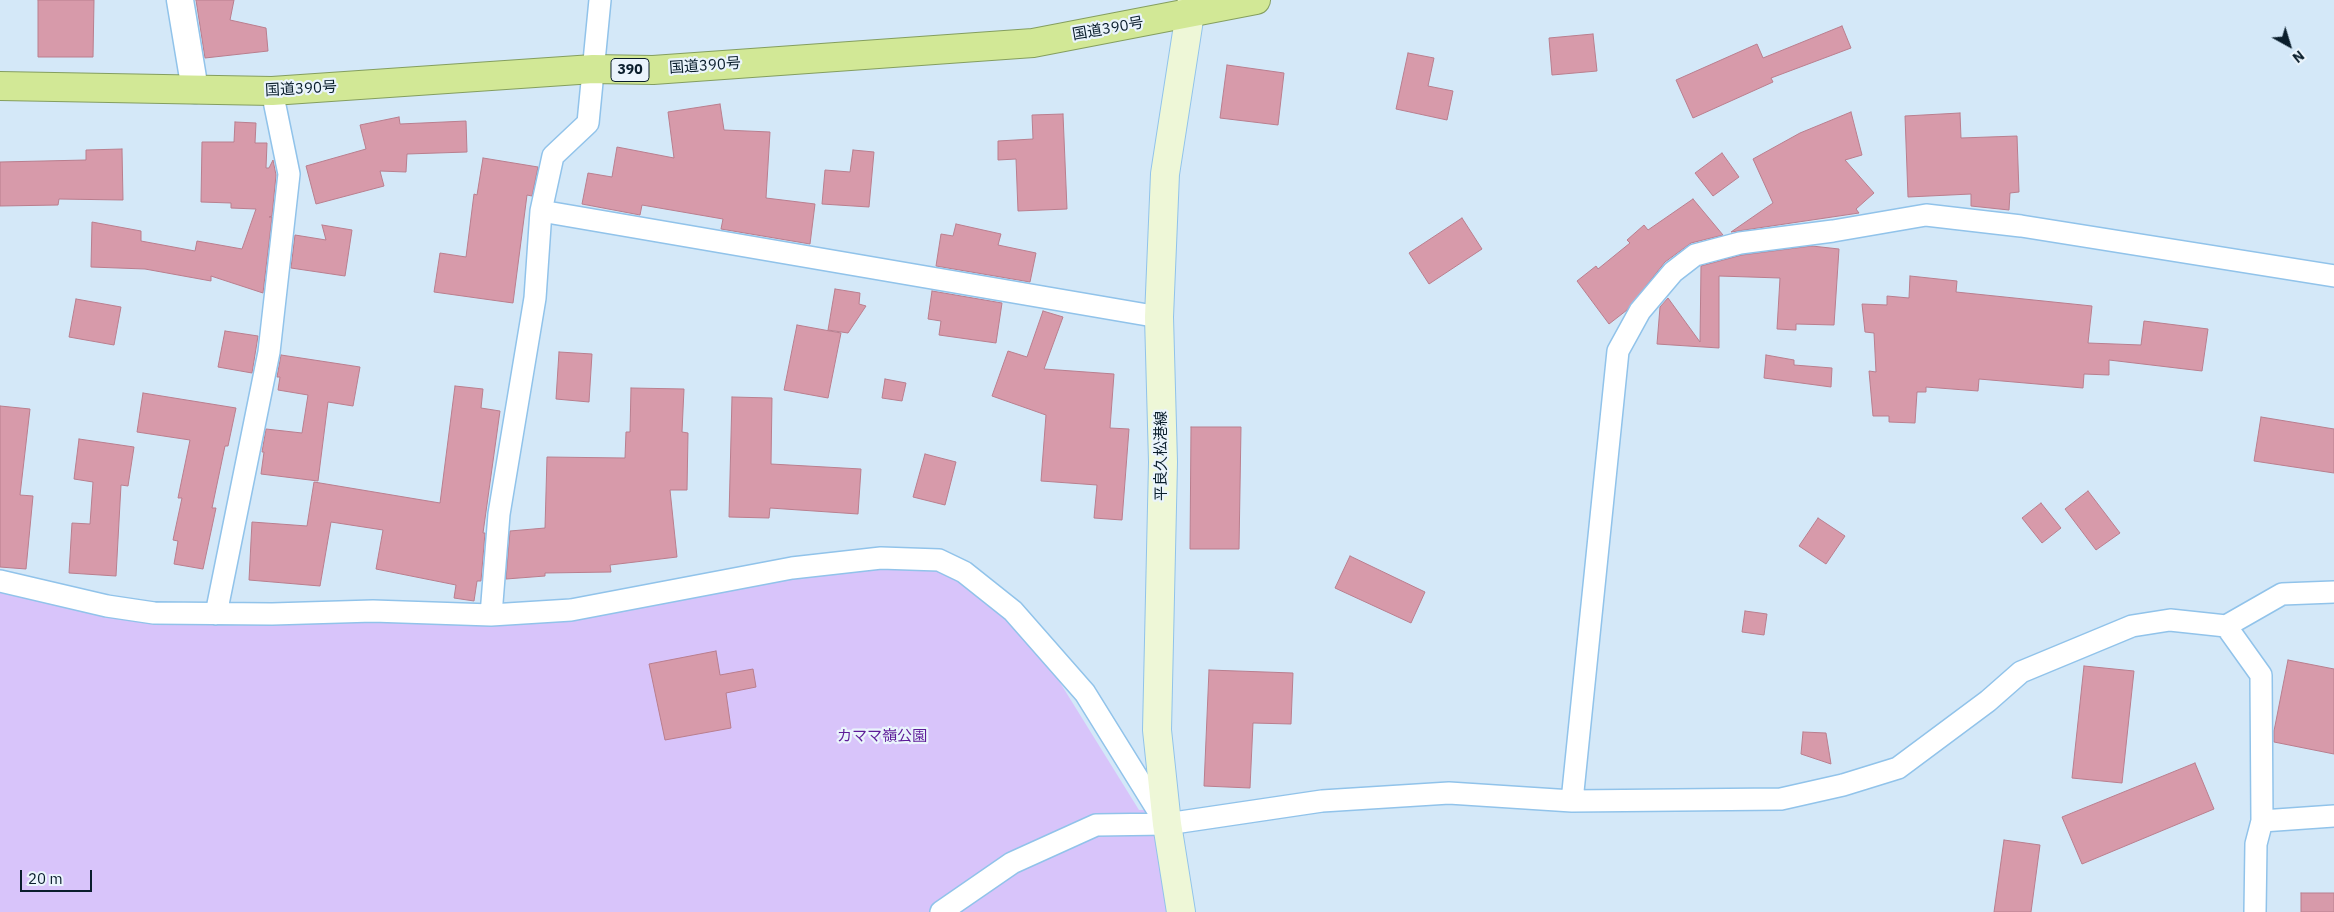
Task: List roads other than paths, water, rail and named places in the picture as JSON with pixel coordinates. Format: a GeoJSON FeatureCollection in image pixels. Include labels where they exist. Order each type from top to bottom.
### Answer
{"type":"FeatureCollection","features":[{"type":"Feature","properties":{"kind":"highway","name":"国道390号"},"geometry":{"type":"LineString","coordinates":[[0,86],[272,91],[592,69],[653,70],[1033,43],[1191,7],[1256,0]]}},
{"type":"Feature","properties":{"kind":"main road","name":"平良久松港線"},"geometry":{"type":"LineString","coordinates":[[1181,912],[1167,824],[1157,730],[1163,462],[1159,317],[1165,174],[1191,7]]}},
{"type":"Feature","properties":{"kind":"street"},"geometry":{"type":"LineString","coordinates":[[180,0],[195,90]]}},
{"type":"Feature","properties":{"kind":"street"},"geometry":{"type":"LineString","coordinates":[[491,615],[499,514],[535,298],[541,211],[553,156],[588,123],[600,0]]}},
{"type":"Feature","properties":{"kind":"street"},"geometry":{"type":"LineString","coordinates":[[216,614],[269,352],[289,174],[272,91]]}},
{"type":"Feature","properties":{"kind":"street"},"geometry":{"type":"LineString","coordinates":[[541,211],[1159,317]]}},
{"type":"Feature","properties":{"kind":"street"},"geometry":{"type":"LineString","coordinates":[[1572,801],[1618,351],[1640,311],[1673,272],[1694,255],[1740,243],[1833,231],[1926,215],[2021,226],[2334,276]]}},
{"type":"Feature","properties":{"kind":"street"},"geometry":{"type":"LineString","coordinates":[[0,581],[107,606],[154,613],[216,614],[372,611],[491,615],[571,610],[792,568],[880,558],[939,560],[964,572],[1013,611],[1086,693],[1167,824]]}},
{"type":"Feature","properties":{"kind":"street"},"geometry":{"type":"LineString","coordinates":[[941,912],[1012,863],[1096,824],[1167,824],[1322,801],[1449,793],[1572,801],[1781,799],[1843,785],[1898,768],[1988,701],[2021,672],[2132,626],[2170,620],[2226,626],[2282,594],[2334,592]]}},
{"type":"Feature","properties":{"kind":"street"},"geometry":{"type":"LineString","coordinates":[[2226,626],[2261,675],[2262,821],[2256,844],[2254,912]]}},
{"type":"Feature","properties":{"kind":"street"},"geometry":{"type":"LineString","coordinates":[[2262,821],[2334,816]]}},
{"type":"Feature","properties":{"kind":"park label","name":"カママ嶺公園"},"geometry":{"type":"Point","coordinates":[882,737]}}]}
